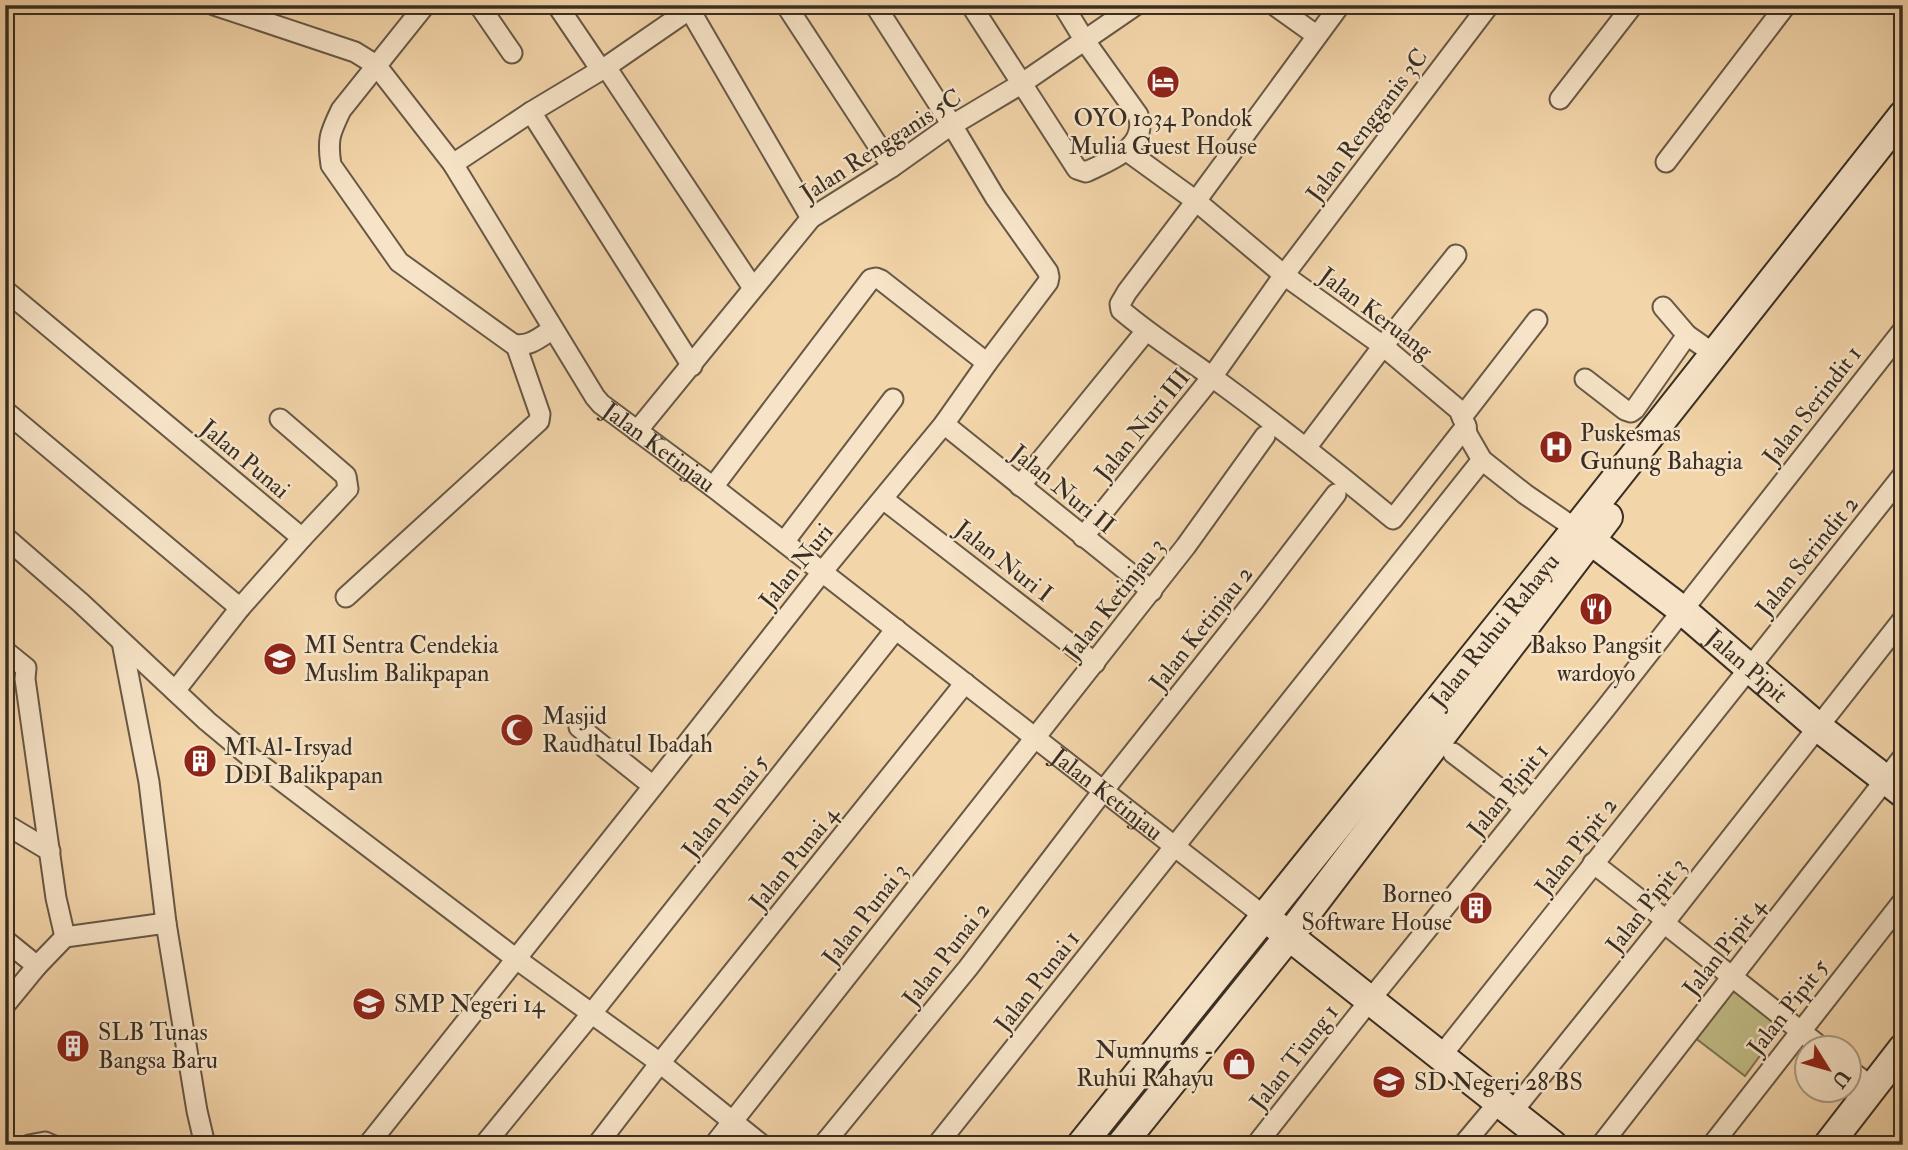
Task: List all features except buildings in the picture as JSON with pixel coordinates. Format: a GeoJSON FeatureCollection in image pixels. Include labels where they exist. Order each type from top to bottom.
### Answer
{"type":"FeatureCollection","features":[{"type":"Feature","properties":{"kind":"main road","name":"Jalan Ruhui Rahayu"},"geometry":{"type":"LineString","coordinates":[[1121,1145],[1289,936],[1714,354],[1903,115]]}},
{"type":"Feature","properties":{"kind":"main road","name":"Jalan Ruhui Rahayu"},"geometry":{"type":"LineString","coordinates":[[1081,1145],[1264,916],[1584,534],[1808,251],[1903,136]]}},
{"type":"Feature","properties":{"kind":"main road","name":"Jalan Pipit"},"geometry":{"type":"LineString","coordinates":[[1584,534],[1682,610],[1818,727],[1894,786]]}},
{"type":"Feature","properties":{"kind":"main road","name":"Jalan Ketinjau"},"geometry":{"type":"LineString","coordinates":[[1264,916],[1553,1145]]}},
{"type":"Feature","properties":{"kind":"main road"},"geometry":{"type":"LineString","coordinates":[[1828,1145],[1903,1048]]}},
{"type":"Feature","properties":{"kind":"street","name":"Jalan Ketinjau"},"geometry":{"type":"LineString","coordinates":[[214,5],[355,52],[376,65],[453,164],[595,397],[1264,916]]}},
{"type":"Feature","properties":{"kind":"street"},"geometry":{"type":"LineString","coordinates":[[346,597],[538,421],[540,414],[516,345],[398,262],[331,164],[328,145],[341,110],[425,5]]}},
{"type":"Feature","properties":{"kind":"street"},"geometry":{"type":"LineString","coordinates":[[479,5],[512,53]]}},
{"type":"Feature","properties":{"kind":"street"},"geometry":{"type":"LineString","coordinates":[[557,5],[753,288]]}},
{"type":"Feature","properties":{"kind":"street"},"geometry":{"type":"LineString","coordinates":[[786,5],[892,167]]}},
{"type":"Feature","properties":{"kind":"street"},"geometry":{"type":"LineString","coordinates":[[875,5],[952,125]]}},
{"type":"Feature","properties":{"kind":"street"},"geometry":{"type":"LineString","coordinates":[[971,5],[1077,169],[1086,172],[1127,151],[1140,132],[1141,124],[1138,115],[1085,41],[1063,5]]}},
{"type":"Feature","properties":{"kind":"street","name":"Jalan Rengganis 5C"},"geometry":{"type":"LineString","coordinates":[[637,431],[811,218],[952,125],[1021,84],[1136,5]]}},
{"type":"Feature","properties":{"kind":"street"},"geometry":{"type":"LineString","coordinates":[[1274,5],[1316,35]]}},
{"type":"Feature","properties":{"kind":"street"},"geometry":{"type":"LineString","coordinates":[[1340,5],[1122,299],[1121,310],[1306,448],[1393,519],[1537,320]]}},
{"type":"Feature","properties":{"kind":"street","name":"Jalan Rengganis 3C"},"geometry":{"type":"LineString","coordinates":[[1212,377],[1284,275],[1489,5]]}},
{"type":"Feature","properties":{"kind":"street"},"geometry":{"type":"LineString","coordinates":[[1560,99],[1633,5]]}},
{"type":"Feature","properties":{"kind":"street"},"geometry":{"type":"LineString","coordinates":[[1666,162],[1786,5]]}},
{"type":"Feature","properties":{"kind":"street"},"geometry":{"type":"LineString","coordinates":[[453,164],[603,68],[691,7],[811,218]]}},
{"type":"Feature","properties":{"kind":"street"},"geometry":{"type":"LineString","coordinates":[[531,112],[692,366]]}},
{"type":"Feature","properties":{"kind":"street","name":"Jalan Nuri"},"geometry":{"type":"LineString","coordinates":[[368,1145],[822,572],[944,424],[1048,282],[1048,272],[995,197],[952,125]]}},
{"type":"Feature","properties":{"kind":"street","name":"Jalan Keruang"},"geometry":{"type":"LineString","coordinates":[[1127,151],[1196,201],[1284,275],[1383,346],[1459,411],[1467,434],[1482,460],[1525,494],[1584,534]]}},
{"type":"Feature","properties":{"kind":"street"},"geometry":{"type":"LineString","coordinates":[[1306,448],[1383,346],[1457,255]]}},
{"type":"Feature","properties":{"kind":"street"},"geometry":{"type":"LineString","coordinates":[[713,487],[871,279],[881,280],[987,363]]}},
{"type":"Feature","properties":{"kind":"street","name":"Jalan Punai"},"geometry":{"type":"LineString","coordinates":[[5,290],[302,538]]}},
{"type":"Feature","properties":{"kind":"street"},"geometry":{"type":"LineString","coordinates":[[1663,307],[1687,335],[1714,354]]}},
{"type":"Feature","properties":{"kind":"street"},"geometry":{"type":"LineString","coordinates":[[516,345],[530,344],[553,329]]}},
{"type":"Feature","properties":{"kind":"street","name":"Jalan Serindit 1"},"geometry":{"type":"LineString","coordinates":[[1682,610],[1903,330]]}},
{"type":"Feature","properties":{"kind":"street"},"geometry":{"type":"LineString","coordinates":[[1020,486],[1146,331]]}},
{"type":"Feature","properties":{"kind":"street"},"geometry":{"type":"LineString","coordinates":[[1585,379],[1631,412],[1687,335]]}},
{"type":"Feature","properties":{"kind":"street","name":"Jalan Nuri III"},"geometry":{"type":"LineString","coordinates":[[1083,537],[1212,377]]}},
{"type":"Feature","properties":{"kind":"street"},"geometry":{"type":"LineString","coordinates":[[783,542],[893,398]]}},
{"type":"Feature","properties":{"kind":"street"},"geometry":{"type":"LineString","coordinates":[[5,411],[240,608]]}},
{"type":"Feature","properties":{"kind":"street"},"geometry":{"type":"LineString","coordinates":[[175,691],[240,608],[348,489],[346,476],[281,419]]}},
{"type":"Feature","properties":{"kind":"street","name":"Jalan Nuri II"},"geometry":{"type":"LineString","coordinates":[[944,424],[1152,591]]}},
{"type":"Feature","properties":{"kind":"street","name":"Jalan Ketinjau 3"},"geometry":{"type":"LineString","coordinates":[[1036,738],[1152,591],[1265,436]]}},
{"type":"Feature","properties":{"kind":"street","name":"Jalan Ketinjau"},"geometry":{"type":"LineString","coordinates":[[1175,846],[1482,460]]}},
{"type":"Feature","properties":{"kind":"street","name":"Jalan Serindit 2"},"geometry":{"type":"LineString","coordinates":[[1749,666],[1903,475]]}},
{"type":"Feature","properties":{"kind":"street","name":"Jalan Ketinjau 2"},"geometry":{"type":"LineString","coordinates":[[1103,791],[1336,494]]}},
{"type":"Feature","properties":{"kind":"street","name":"Jalan Nuri I"},"geometry":{"type":"LineString","coordinates":[[883,499],[1095,663]]}},
{"type":"Feature","properties":{"kind":"street"},"geometry":{"type":"LineString","coordinates":[[5,537],[249,756],[515,958],[660,1063],[762,1145]]}},
{"type":"Feature","properties":{"kind":"street","name":"Jalan Pipit 1"},"geometry":{"type":"LineString","coordinates":[[1370,1000],[1682,610]]}},
{"type":"Feature","properties":{"kind":"street","name":"Jalan Pipit 3"},"geometry":{"type":"LineString","coordinates":[[1463,1145],[1505,1107],[1665,921],[1903,619]]}},
{"type":"Feature","properties":{"kind":"street","name":"Jalan Punai 5"},"geometry":{"type":"LineString","coordinates":[[484,1145],[896,629]]}},
{"type":"Feature","properties":{"kind":"street"},"geometry":{"type":"LineString","coordinates":[[122,642],[151,798],[166,923],[205,1145]]}},
{"type":"Feature","properties":{"kind":"street"},"geometry":{"type":"LineString","coordinates":[[5,651],[26,668],[25,679],[56,898],[65,937]]}},
{"type":"Feature","properties":{"kind":"street","name":"Jalan Pipit 2"},"geometry":{"type":"LineString","coordinates":[[1441,1056],[1749,666]]}},
{"type":"Feature","properties":{"kind":"street","name":"Jalan Punai 4"},"geometry":{"type":"LineString","coordinates":[[597,1145],[965,683]]}},
{"type":"Feature","properties":{"kind":"street"},"geometry":{"type":"LineString","coordinates":[[579,727],[653,786]]}},
{"type":"Feature","properties":{"kind":"street","name":"Jalan Punai 3"},"geometry":{"type":"LineString","coordinates":[[714,1145],[1036,738]]}},
{"type":"Feature","properties":{"kind":"street"},"geometry":{"type":"LineString","coordinates":[[1453,753],[1525,808]]}},
{"type":"Feature","properties":{"kind":"street","name":"Jalan Pipit 4"},"geometry":{"type":"LineString","coordinates":[[1601,1145],[1732,977],[1894,786],[1903,757]]}},
{"type":"Feature","properties":{"kind":"street","name":"Jalan Punai 2"},"geometry":{"type":"LineString","coordinates":[[823,1145],[968,968],[1103,791]]}},
{"type":"Feature","properties":{"kind":"street"},"geometry":{"type":"LineString","coordinates":[[5,824],[50,851]]}},
{"type":"Feature","properties":{"kind":"street","name":"Jalan Punai 1"},"geometry":{"type":"LineString","coordinates":[[937,1145],[1175,846]]}},
{"type":"Feature","properties":{"kind":"street"},"geometry":{"type":"LineString","coordinates":[[1593,863],[1804,1034]]}},
{"type":"Feature","properties":{"kind":"street","name":"Jalan Pipit 5"},"geometry":{"type":"LineString","coordinates":[[1712,1145],[1903,901]]}},
{"type":"Feature","properties":{"kind":"street"},"geometry":{"type":"LineString","coordinates":[[5,1005],[65,937],[166,923]]}},
{"type":"Feature","properties":{"kind":"street"},"geometry":{"type":"LineString","coordinates":[[5,940],[37,966]]}},
{"type":"Feature","properties":{"kind":"street","name":"Jalan Tiung 1"},"geometry":{"type":"LineString","coordinates":[[1262,1143],[1370,1000]]}},
{"type":"Feature","properties":{"kind":"street"},"geometry":{"type":"LineString","coordinates":[[1862,1079],[1872,1087]]}},
{"type":"Feature","properties":{"kind":"street"},"geometry":{"type":"LineString","coordinates":[[29,1145],[45,1142],[52,1145]]}},
{"type":"Feature","properties":{"kind":"shaded area"},"geometry":{"type":"Polygon","coordinates":[[[1733,986],[1784,1023],[1745,1076],[1694,1037],[1733,986]]]}},
{"type":"Feature","properties":{"kind":"place","name":"OYO 1034 Pondok Mulia Guest House"},"geometry":{"type":"Point","coordinates":[1163,82]}},
{"type":"Feature","properties":{"kind":"place","name":"Puskesmas Gunung Bahagia"},"geometry":{"type":"Point","coordinates":[1556,447]}},
{"type":"Feature","properties":{"kind":"place","name":"Bakso Pangsit wardoyo"},"geometry":{"type":"Point","coordinates":[1596,609]}},
{"type":"Feature","properties":{"kind":"place","name":"MI Sentra Cendekia Muslim Balikpapan"},"geometry":{"type":"Point","coordinates":[280,659]}},
{"type":"Feature","properties":{"kind":"place","name":"Masjid Raudhatul Ibadah"},"geometry":{"type":"Point","coordinates":[517,730]}},
{"type":"Feature","properties":{"kind":"place","name":"MI Al-Irsyad DDI Balikpapan"},"geometry":{"type":"Point","coordinates":[200,761]}},
{"type":"Feature","properties":{"kind":"place","name":"Borneo Software House"},"geometry":{"type":"Point","coordinates":[1476,908]}},
{"type":"Feature","properties":{"kind":"place","name":"SMP Negeri 14"},"geometry":{"type":"Point","coordinates":[369,1004]}},
{"type":"Feature","properties":{"kind":"place","name":"SLB Tunas Bangsa Baru"},"geometry":{"type":"Point","coordinates":[73,1046]}},
{"type":"Feature","properties":{"kind":"place","name":"Numnums - Ruhui Rahayu"},"geometry":{"type":"Point","coordinates":[1239,1064]}},
{"type":"Feature","properties":{"kind":"place","name":"SD Negeri 28 BS"},"geometry":{"type":"Point","coordinates":[1389,1082]}}]}
